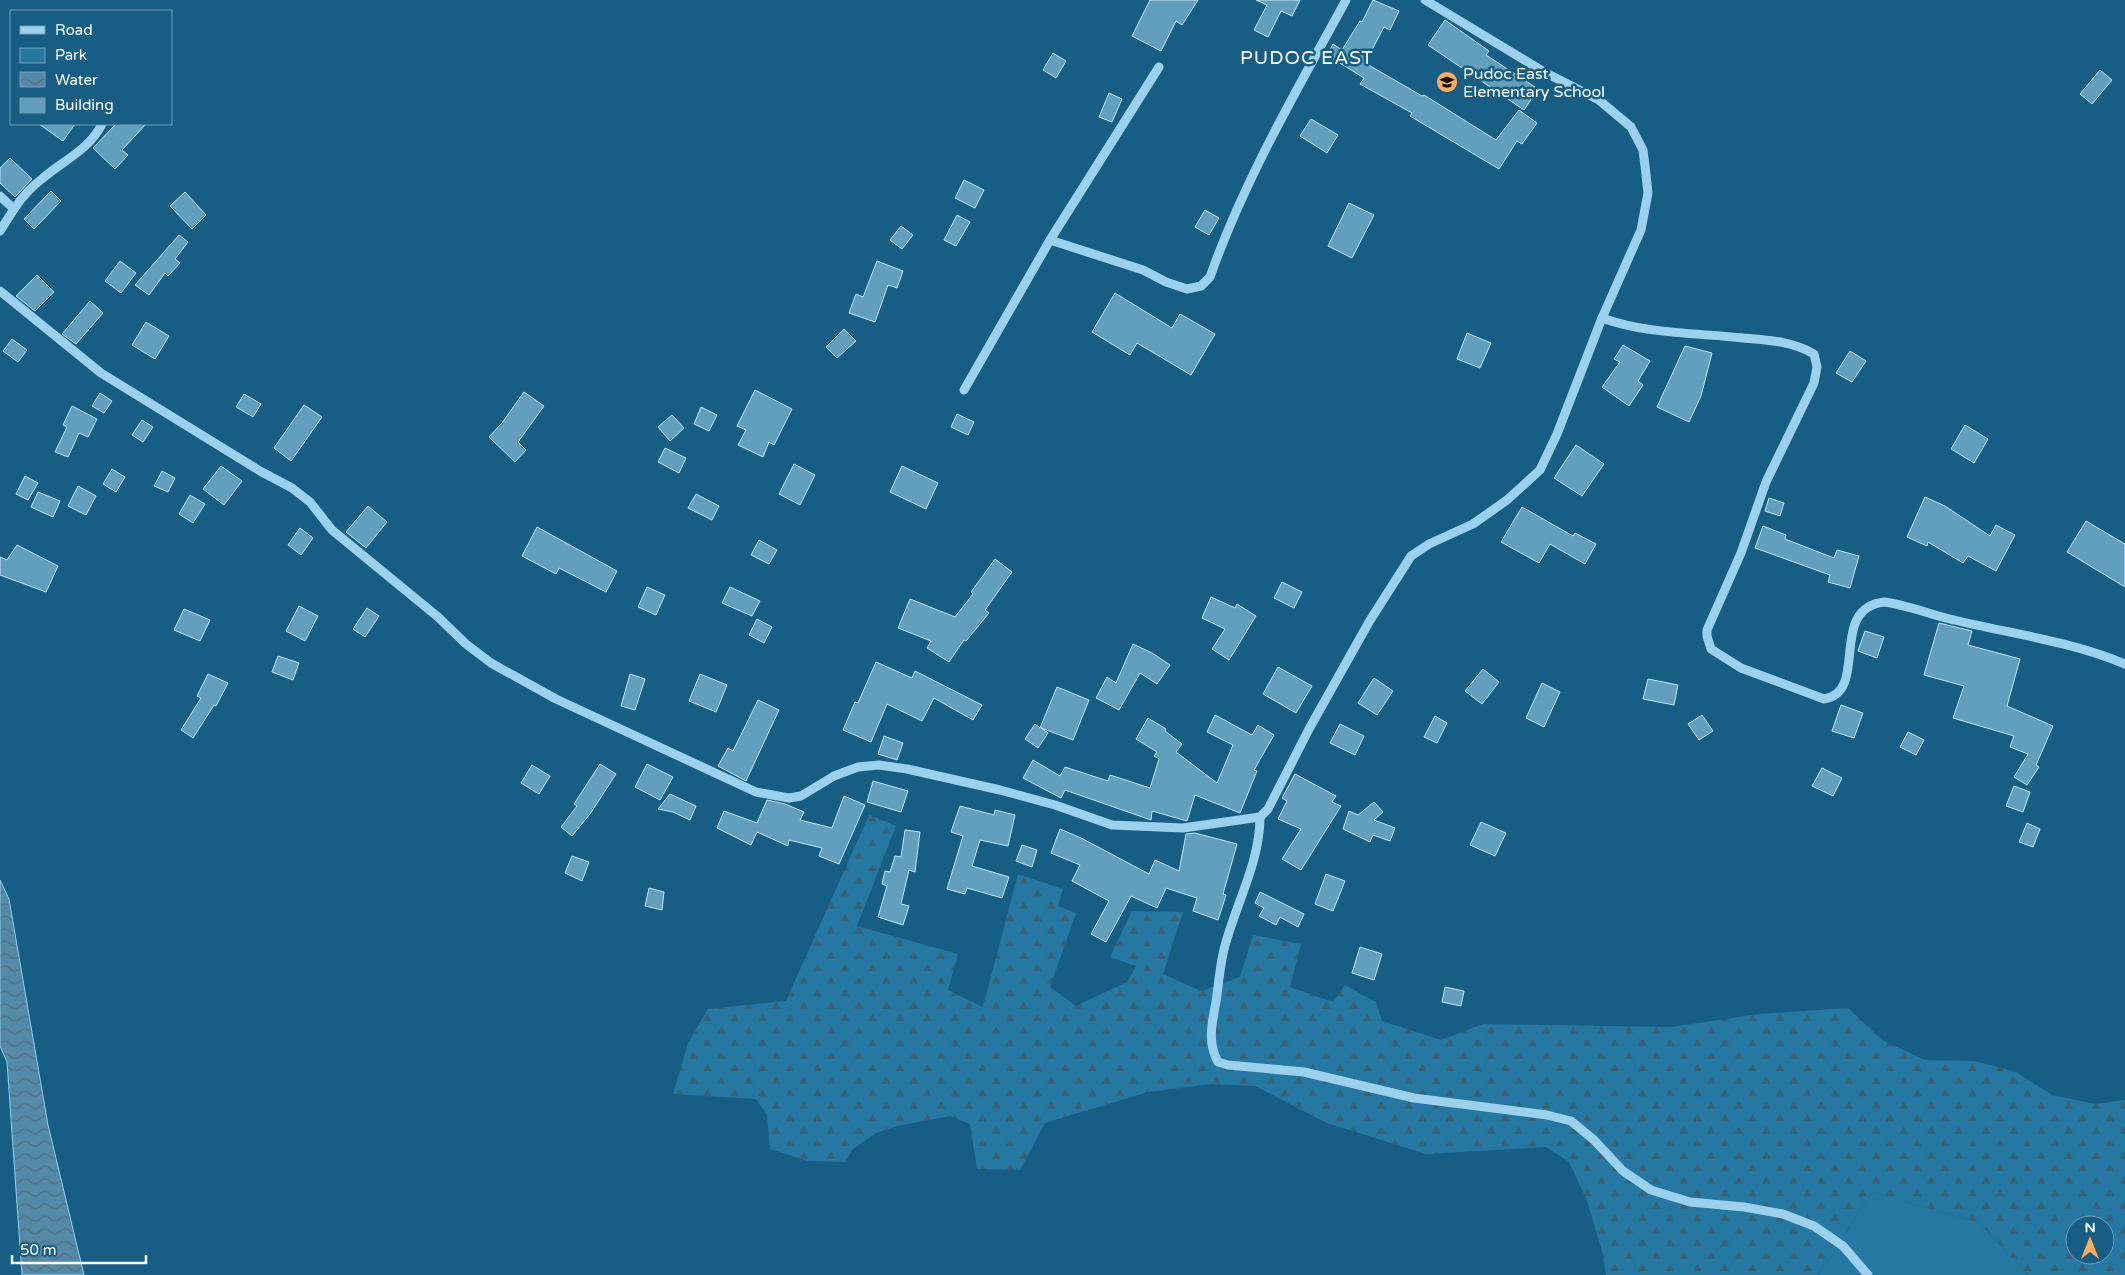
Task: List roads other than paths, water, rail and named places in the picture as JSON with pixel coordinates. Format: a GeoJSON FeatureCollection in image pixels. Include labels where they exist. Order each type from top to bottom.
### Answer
{"type":"FeatureCollection","features":[{"type":"Feature","properties":{"kind":"street"},"geometry":{"type":"LineString","coordinates":[[1050,240],[1143,270],[1166,282],[1187,289],[1201,286],[1210,277],[1243,198],[1280,122],[1346,0]]}},
{"type":"Feature","properties":{"kind":"street"},"geometry":{"type":"LineString","coordinates":[[0,291],[101,373],[260,471],[292,488],[310,502],[337,534],[438,617],[466,644],[491,664],[556,698],[756,792],[789,798],[801,796],[834,776],[858,767],[879,765],[907,769],[1000,790],[1055,805],[1112,825],[1183,828],[1260,817],[1277,795],[1309,729],[1369,622],[1411,556],[1429,544],[1473,524],[1507,500],[1540,470],[1557,434],[1602,318],[1641,230],[1648,193],[1643,150],[1631,127],[1599,100],[1546,73],[1425,0]]}},
{"type":"Feature","properties":{"kind":"street"},"geometry":{"type":"LineString","coordinates":[[964,390],[1050,240],[1159,67]]}},
{"type":"Feature","properties":{"kind":"street"},"geometry":{"type":"LineString","coordinates":[[0,232],[25,193],[42,178],[87,146],[101,125]]}},
{"type":"Feature","properties":{"kind":"street"},"geometry":{"type":"LineString","coordinates":[[0,196],[14,209]]}},
{"type":"Feature","properties":{"kind":"street"},"geometry":{"type":"LineString","coordinates":[[1602,318],[1622,325],[1667,331],[1780,341],[1803,347],[1814,354],[1817,367],[1814,383],[1766,482],[1741,553],[1707,630],[1708,645],[1718,655],[1740,668],[1824,699],[1833,698],[1840,694],[1843,688],[1853,629],[1860,611],[1874,603],[1884,602],[1954,620],[2044,638],[2100,654],[2125,664]]}},
{"type":"Feature","properties":{"kind":"street"},"geometry":{"type":"LineString","coordinates":[[1260,817],[1260,836],[1242,899],[1226,943],[1211,1037],[1211,1044],[1218,1062],[1228,1065],[1304,1072],[1414,1098],[1547,1115],[1571,1121],[1594,1140],[1623,1171],[1651,1190],[1690,1202],[1744,1207],[1783,1214],[1814,1226],[1843,1246],[1868,1275]]}},
{"type":"Feature","properties":{"kind":"water"},"geometry":{"type":"Polygon","coordinates":[[[0,880],[9,899],[48,1125],[84,1275],[22,1275],[7,1062],[0,1046],[0,880]]]}},
{"type":"Feature","properties":{"kind":"place","name":"Pudoc East Elementary School"},"geometry":{"type":"Point","coordinates":[1447,82]}},
{"type":"Feature","properties":{"kind":"district","name":"PUDOC EAST"},"geometry":{"type":"Point","coordinates":[1307,57]}}]}
